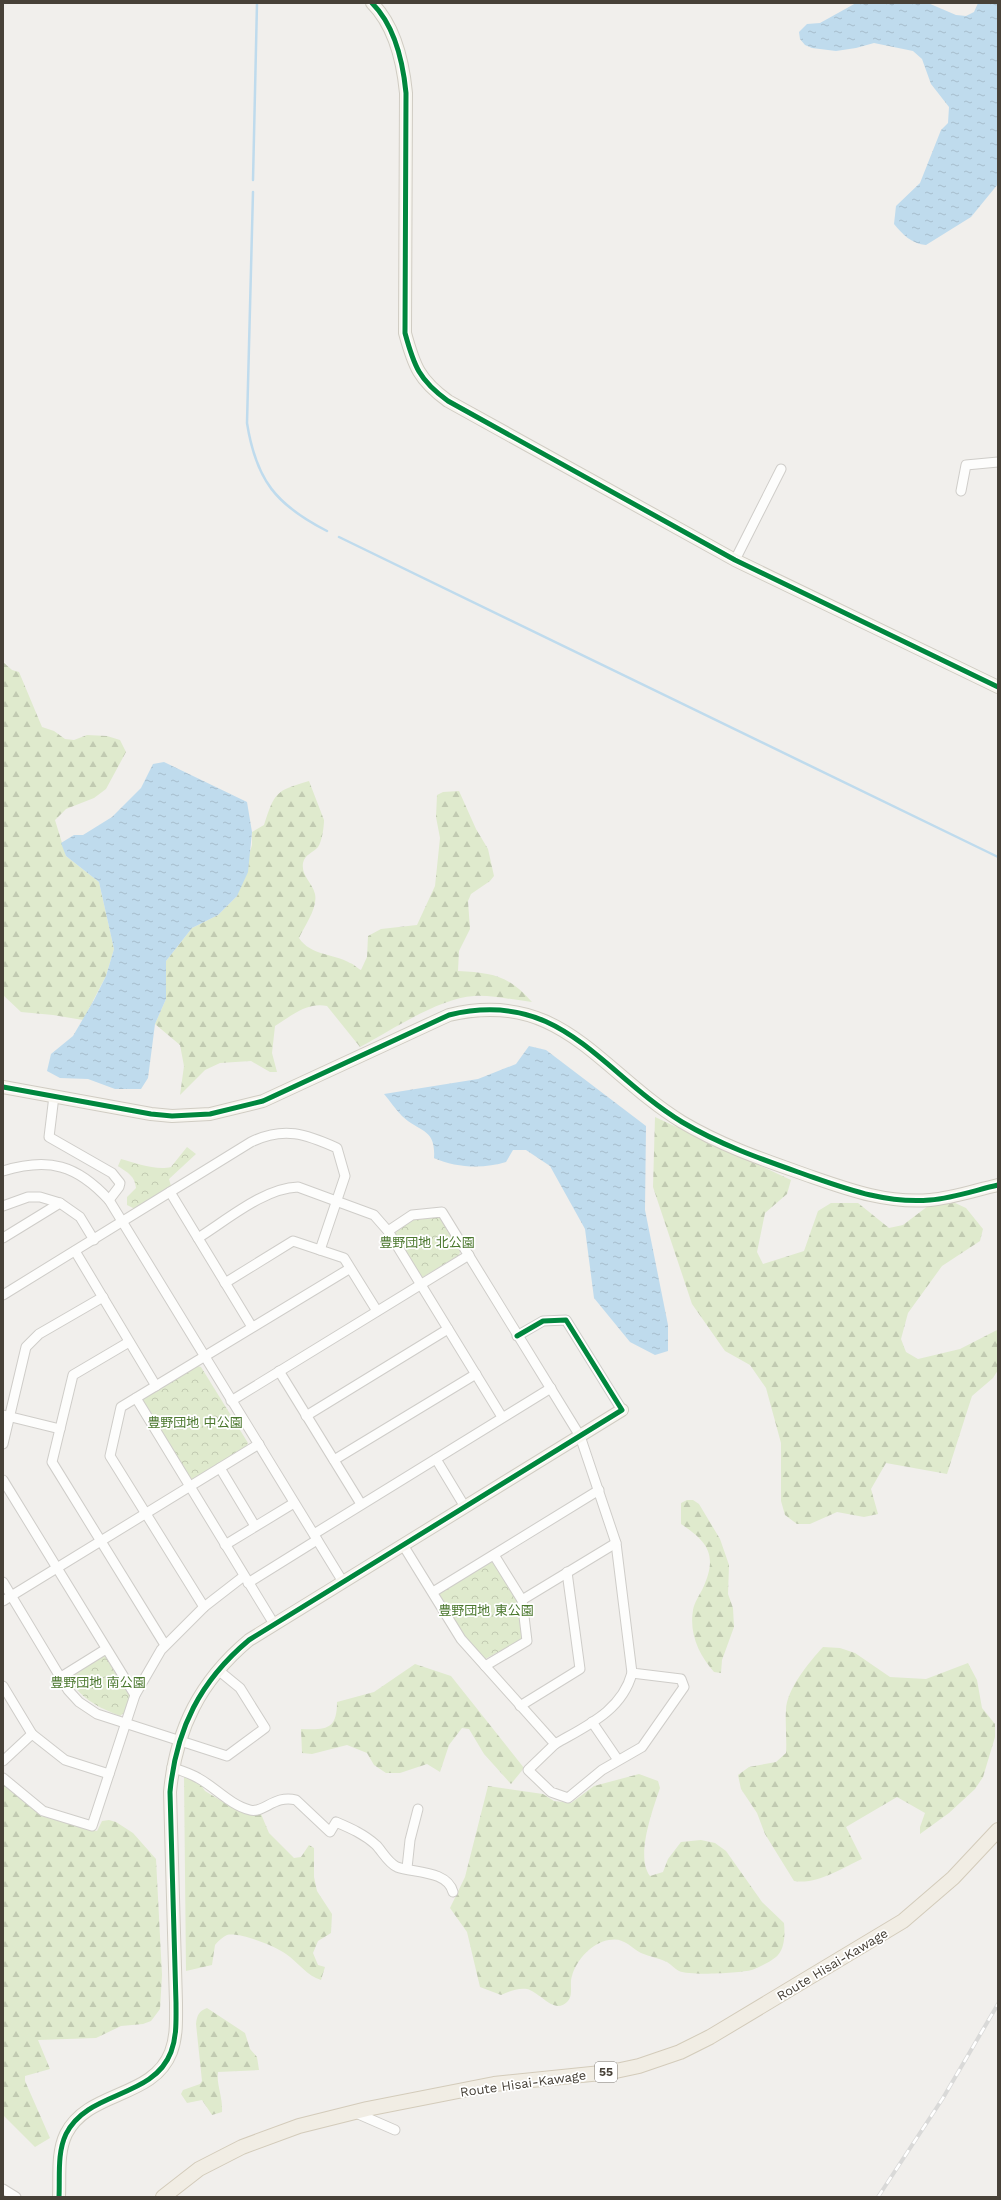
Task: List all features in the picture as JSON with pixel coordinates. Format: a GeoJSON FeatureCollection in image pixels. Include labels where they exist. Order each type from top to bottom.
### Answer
{"type":"FeatureCollection","features":[{"type":"Feature","properties":{"kind":"main road","name":"Route Hisai-Kawage"},"geometry":{"type":"LineString","coordinates":[[162,2197],[199,2169],[242,2147],[299,2126],[494,2084],[610,2072],[639,2066],[680,2052],[710,2037],[903,1921],[953,1878],[998,1830]]}},
{"type":"Feature","properties":{"kind":"street"},"geometry":{"type":"LineString","coordinates":[[372,3],[389,28],[399,50],[404,70],[406,93],[405,333],[412,361],[424,380],[448,401],[735,560],[998,687]]}},
{"type":"Feature","properties":{"kind":"street"},"geometry":{"type":"LineString","coordinates":[[961,491],[966,465],[998,462]]}},
{"type":"Feature","properties":{"kind":"street"},"geometry":{"type":"LineString","coordinates":[[735,560],[781,469]]}},
{"type":"Feature","properties":{"kind":"street"},"geometry":{"type":"LineString","coordinates":[[3,1087],[151,1114],[172,1116],[210,1114],[263,1101],[449,1015],[475,1009],[503,1009],[539,1018],[566,1031],[671,1115],[717,1142],[760,1159],[850,1190],[884,1198],[930,1200],[998,1185]]}},
{"type":"Feature","properties":{"kind":"street"},"geometry":{"type":"LineString","coordinates":[[54,1096],[49,1137],[112,1173],[120,1183],[120,1187],[109,1200]]}},
{"type":"Feature","properties":{"kind":"street"},"geometry":{"type":"LineString","coordinates":[[3,1295],[259,1138],[269,1136],[301,1134],[310,1136],[337,1148],[345,1176],[320,1250]]}},
{"type":"Feature","properties":{"kind":"street"},"geometry":{"type":"LineString","coordinates":[[3,1171],[25,1164],[37,1164],[62,1168],[74,1172],[95,1185],[109,1200],[343,1582]]}},
{"type":"Feature","properties":{"kind":"street"},"geometry":{"type":"LineString","coordinates":[[198,1238],[278,1189],[298,1187],[374,1215],[388,1231],[502,1418]]}},
{"type":"Feature","properties":{"kind":"street"},"geometry":{"type":"LineString","coordinates":[[170,1192],[252,1327]]}},
{"type":"Feature","properties":{"kind":"street"},"geometry":{"type":"LineString","coordinates":[[3,1206],[28,1197],[40,1197],[60,1203],[80,1217],[94,1240]]}},
{"type":"Feature","properties":{"kind":"street"},"geometry":{"type":"LineString","coordinates":[[3,1238],[60,1203]]}},
{"type":"Feature","properties":{"kind":"street"},"geometry":{"type":"LineString","coordinates":[[388,1231],[412,1215],[442,1212],[580,1436],[616,1543],[632,1673],[626,1689],[618,1701],[592,1722],[555,1744],[528,1770],[551,1792],[568,1798],[602,1770],[646,1742],[684,1687],[681,1679],[632,1673]]}},
{"type":"Feature","properties":{"kind":"street"},"geometry":{"type":"LineString","coordinates":[[225,1282],[294,1241],[344,1258],[378,1311]]}},
{"type":"Feature","properties":{"kind":"street"},"geometry":{"type":"LineString","coordinates":[[75,1251],[156,1386]]}},
{"type":"Feature","properties":{"kind":"street"},"geometry":{"type":"LineString","coordinates":[[231,1401],[469,1255]]}},
{"type":"Feature","properties":{"kind":"street"},"geometry":{"type":"LineString","coordinates":[[204,1607],[110,1456],[122,1407],[349,1268]]}},
{"type":"Feature","properties":{"kind":"street"},"geometry":{"type":"LineString","coordinates":[[3,1444],[6,1416],[26,1347],[32,1340],[103,1297]]}},
{"type":"Feature","properties":{"kind":"street"},"geometry":{"type":"LineString","coordinates":[[59,2197],[60,2155],[66,2134],[73,2123],[92,2107],[141,2085],[152,2078],[165,2063],[174,2045],[176,2031],[176,2004],[170,1792],[172,1767],[180,1740],[197,1699],[218,1670],[239,1648],[274,1624],[622,1410],[566,1320],[543,1322],[518,1336]]}},
{"type":"Feature","properties":{"kind":"street"},"geometry":{"type":"LineString","coordinates":[[306,1416],[448,1329]]}},
{"type":"Feature","properties":{"kind":"street"},"geometry":{"type":"LineString","coordinates":[[129,1342],[73,1375],[52,1462],[165,1645]]}},
{"type":"Feature","properties":{"kind":"street"},"geometry":{"type":"LineString","coordinates":[[279,1371],[361,1504]]}},
{"type":"Feature","properties":{"kind":"street"},"geometry":{"type":"LineString","coordinates":[[334,1460],[476,1374]]}},
{"type":"Feature","properties":{"kind":"street"},"geometry":{"type":"LineString","coordinates":[[3,1778],[43,1811],[92,1826],[134,1695],[165,1645],[204,1607],[246,1579],[316,1537],[361,1504],[551,1388]]}},
{"type":"Feature","properties":{"kind":"street"},"geometry":{"type":"LineString","coordinates":[[136,1398],[274,1624]]}},
{"type":"Feature","properties":{"kind":"street"},"geometry":{"type":"LineString","coordinates":[[6,1416],[60,1429]]}},
{"type":"Feature","properties":{"kind":"street"},"geometry":{"type":"LineString","coordinates":[[3,1602],[259,1444]]}},
{"type":"Feature","properties":{"kind":"street"},"geometry":{"type":"LineString","coordinates":[[436,1459],[465,1506]]}},
{"type":"Feature","properties":{"kind":"street"},"geometry":{"type":"LineString","coordinates":[[220,1468],[255,1526]]}},
{"type":"Feature","properties":{"kind":"street"},"geometry":{"type":"LineString","coordinates":[[3,1480],[134,1695]]}},
{"type":"Feature","properties":{"kind":"street"},"geometry":{"type":"LineString","coordinates":[[433,1592],[599,1490]]}},
{"type":"Feature","properties":{"kind":"street"},"geometry":{"type":"LineString","coordinates":[[225,1545],[294,1503]]}},
{"type":"Feature","properties":{"kind":"street"},"geometry":{"type":"LineString","coordinates":[[522,1600],[616,1543]]}},
{"type":"Feature","properties":{"kind":"street"},"geometry":{"type":"LineString","coordinates":[[403,1545],[461,1639],[555,1744]]}},
{"type":"Feature","properties":{"kind":"street"},"geometry":{"type":"LineString","coordinates":[[486,1666],[527,1641],[522,1600],[494,1555]]}},
{"type":"Feature","properties":{"kind":"street"},"geometry":{"type":"LineString","coordinates":[[520,1706],[580,1669],[568,1572]]}},
{"type":"Feature","properties":{"kind":"street"},"geometry":{"type":"LineString","coordinates":[[3,1582],[68,1690],[87,1708],[97,1714],[227,1756],[265,1728],[240,1688],[218,1670]]}},
{"type":"Feature","properties":{"kind":"street"},"geometry":{"type":"LineString","coordinates":[[61,1677],[106,1649]]}},
{"type":"Feature","properties":{"kind":"street"},"geometry":{"type":"LineString","coordinates":[[3,1686],[32,1734],[65,1760],[109,1774]]}},
{"type":"Feature","properties":{"kind":"street"},"geometry":{"type":"LineString","coordinates":[[592,1722],[618,1760]]}},
{"type":"Feature","properties":{"kind":"street"},"geometry":{"type":"LineString","coordinates":[[3,1761],[32,1734]]}},
{"type":"Feature","properties":{"kind":"street"},"geometry":{"type":"LineString","coordinates":[[172,1767],[197,1777],[226,1798],[251,1811],[258,1810],[277,1800],[296,1800],[330,1832],[336,1822],[354,1830],[376,1846],[395,1865],[423,1872],[446,1882],[451,1886],[453,1892]]}},
{"type":"Feature","properties":{"kind":"street"},"geometry":{"type":"LineString","coordinates":[[407,1868],[410,1840],[418,1809]]}},
{"type":"Feature","properties":{"kind":"street"},"geometry":{"type":"LineString","coordinates":[[356,2113],[395,2130]]}},
{"type":"Feature","properties":{"kind":"street"},"geometry":{"type":"LineString","coordinates":[[3,2189],[16,2197]]}},
{"type":"Feature","properties":{"kind":"green space"},"geometry":{"type":"Polygon","coordinates":[[[3,662],[12,670],[19,672],[42,727],[54,731],[65,739],[74,740],[87,735],[107,736],[120,740],[126,752],[106,789],[94,798],[66,809],[55,820],[66,856],[99,882],[114,949],[106,976],[83,1020],[21,1012],[3,995],[3,662]]]}},
{"type":"Feature","properties":{"kind":"green space"},"geometry":{"type":"Polygon","coordinates":[[[309,781],[324,820],[324,826],[318,847],[305,858],[303,863],[305,875],[315,894],[315,905],[313,911],[299,938],[304,944],[316,951],[353,964],[361,970],[367,957],[368,936],[381,929],[417,925],[435,886],[440,838],[436,817],[437,795],[443,792],[459,791],[476,829],[488,849],[494,876],[490,881],[471,894],[468,901],[470,929],[459,951],[458,971],[481,973],[499,977],[515,986],[532,1002],[488,996],[460,998],[446,1002],[416,1016],[360,1047],[327,1006],[313,1006],[293,1014],[275,1026],[272,1053],[277,1072],[270,1072],[251,1061],[220,1063],[205,1070],[180,1095],[184,1066],[180,1045],[155,1024],[166,999],[166,961],[192,928],[218,915],[237,896],[252,845],[252,832],[264,825],[274,799],[278,794],[289,787],[309,781]]]}},
{"type":"Feature","properties":{"kind":"green space"},"geometry":{"type":"Polygon","coordinates":[[[655,1117],[791,1180],[787,1194],[765,1213],[757,1252],[763,1264],[804,1251],[818,1211],[831,1203],[858,1203],[889,1228],[903,1225],[928,1206],[953,1202],[966,1208],[983,1229],[980,1241],[942,1266],[908,1313],[901,1339],[906,1352],[918,1359],[960,1349],[997,1330],[998,1332],[998,1370],[993,1378],[972,1396],[947,1474],[886,1463],[871,1489],[878,1514],[864,1517],[837,1512],[810,1524],[797,1524],[785,1515],[781,1501],[781,1443],[766,1388],[750,1365],[725,1351],[692,1304],[653,1187],[655,1117]]]}},
{"type":"Feature","properties":{"kind":"green space"},"geometry":{"type":"Polygon","coordinates":[[[187,1147],[196,1154],[169,1179],[171,1186],[135,1209],[127,1205],[127,1197],[136,1188],[133,1178],[118,1166],[121,1159],[159,1168],[171,1167],[187,1147]]]}},
{"type":"Feature","properties":{"kind":"green space","name":"豊野団地 北公園"},"geometry":{"type":"Polygon","coordinates":[[[440,1216],[461,1249],[459,1255],[423,1277],[419,1276],[394,1234],[413,1219],[440,1216]]]}},
{"type":"Feature","properties":{"kind":"green space","name":"豊野団地 中公園"},"geometry":{"type":"Polygon","coordinates":[[[198,1366],[201,1367],[248,1443],[246,1447],[194,1480],[190,1479],[143,1403],[144,1398],[198,1366]]]}},
{"type":"Feature","properties":{"kind":"green space"},"geometry":{"type":"Polygon","coordinates":[[[687,1500],[693,1500],[699,1504],[720,1539],[729,1565],[728,1594],[733,1608],[734,1627],[722,1660],[721,1673],[714,1672],[704,1659],[696,1644],[692,1627],[693,1610],[707,1577],[710,1567],[710,1558],[704,1543],[681,1524],[681,1503],[687,1500]]]}},
{"type":"Feature","properties":{"kind":"green space","name":"豊野団地 東公園"},"geometry":{"type":"Polygon","coordinates":[[[489,1562],[494,1563],[518,1601],[523,1636],[521,1640],[485,1659],[467,1639],[438,1595],[440,1591],[489,1562]]]}},
{"type":"Feature","properties":{"kind":"green space"},"geometry":{"type":"Polygon","coordinates":[[[823,1647],[840,1648],[855,1653],[890,1677],[926,1679],[968,1663],[977,1680],[982,1708],[995,1724],[995,1737],[983,1777],[975,1789],[949,1813],[920,1834],[920,1827],[925,1813],[897,1797],[846,1827],[862,1859],[829,1875],[812,1881],[803,1882],[794,1881],[765,1834],[757,1813],[741,1789],[738,1775],[749,1767],[776,1762],[786,1753],[787,1702],[794,1685],[823,1647]]]}},
{"type":"Feature","properties":{"kind":"green space","name":"豊野団地 南公園"},"geometry":{"type":"Polygon","coordinates":[[[104,1654],[130,1695],[125,1712],[120,1716],[104,1709],[83,1696],[67,1676],[104,1654]]]}},
{"type":"Feature","properties":{"kind":"green space"},"geometry":{"type":"Polygon","coordinates":[[[415,1664],[451,1676],[524,1768],[511,1784],[484,1754],[469,1729],[462,1728],[449,1745],[440,1772],[427,1764],[400,1773],[386,1773],[374,1765],[367,1753],[347,1745],[312,1754],[302,1753],[301,1729],[317,1729],[328,1726],[335,1718],[337,1702],[374,1692],[415,1664]]]}},
{"type":"Feature","properties":{"kind":"green space"},"geometry":{"type":"Polygon","coordinates":[[[639,1774],[658,1781],[660,1788],[650,1820],[645,1845],[644,1857],[646,1868],[650,1876],[663,1872],[668,1859],[681,1842],[701,1840],[715,1843],[726,1851],[762,1902],[784,1923],[783,1944],[778,1955],[762,1966],[752,1970],[727,1973],[685,1973],[679,1971],[661,1959],[648,1956],[623,1941],[614,1939],[597,1944],[581,1958],[571,1979],[570,1997],[567,2002],[562,2005],[557,2006],[547,2002],[527,1989],[514,1990],[501,1995],[480,1987],[467,1932],[450,1908],[465,1877],[488,1786],[543,1794],[554,1801],[571,1803],[594,1786],[639,1774]]]}},
{"type":"Feature","properties":{"kind":"green space"},"geometry":{"type":"Polygon","coordinates":[[[184,1776],[197,1779],[205,1791],[228,1805],[235,1808],[249,1808],[261,1814],[269,1833],[294,1858],[301,1857],[309,1845],[314,1848],[314,1877],[317,1891],[332,1914],[331,1933],[318,1941],[313,1953],[318,1965],[325,1967],[321,1980],[311,1975],[281,1951],[257,1940],[233,1935],[225,1936],[215,1945],[212,1965],[186,1971],[184,1776]]]}},
{"type":"Feature","properties":{"kind":"green space"},"geometry":{"type":"Polygon","coordinates":[[[3,1784],[41,1816],[97,1831],[102,1821],[109,1820],[116,1822],[133,1833],[156,1859],[162,1975],[160,2009],[151,2021],[143,2024],[121,2026],[96,2038],[38,2040],[50,2069],[25,2076],[25,2081],[50,2138],[35,2147],[3,2115],[3,1784]]]}},
{"type":"Feature","properties":{"kind":"green space"},"geometry":{"type":"Polygon","coordinates":[[[207,2008],[245,2033],[250,2049],[257,2057],[259,2070],[218,2072],[222,2112],[212,2115],[202,2100],[187,2103],[181,2094],[183,2090],[200,2084],[202,2081],[196,2024],[199,2014],[202,2010],[207,2008]]]}},
{"type":"Feature","properties":{"kind":"water"},"geometry":{"type":"Polygon","coordinates":[[[856,3],[928,3],[956,15],[966,16],[974,12],[978,3],[998,3],[998,184],[971,217],[926,245],[912,241],[894,224],[896,206],[920,183],[941,130],[948,123],[949,107],[931,84],[922,59],[913,51],[874,43],[836,51],[812,48],[805,45],[800,39],[799,32],[807,24],[820,23],[856,3]]]}},
{"type":"Feature","properties":{"kind":"water"},"geometry":{"type":"Polygon","coordinates":[[[164,762],[247,802],[252,832],[248,872],[237,896],[218,915],[192,928],[166,961],[166,999],[155,1024],[148,1078],[141,1089],[115,1089],[88,1079],[60,1078],[47,1071],[51,1054],[73,1036],[106,976],[114,949],[99,882],[66,856],[61,843],[74,835],[83,835],[112,817],[141,788],[153,764],[164,762]]]}},
{"type":"Feature","properties":{"kind":"water"},"geometry":{"type":"Polygon","coordinates":[[[529,1046],[546,1050],[646,1126],[645,1210],[668,1325],[668,1351],[655,1355],[630,1342],[594,1298],[585,1229],[550,1166],[526,1150],[513,1150],[506,1162],[489,1166],[461,1166],[434,1158],[434,1148],[430,1136],[402,1116],[384,1094],[478,1079],[516,1064],[529,1046]]]}},
{"type":"Feature","properties":{"kind":"waterway"},"geometry":{"type":"LineString","coordinates":[[253,180],[257,3]]}},
{"type":"Feature","properties":{"kind":"waterway"},"geometry":{"type":"LineString","coordinates":[[253,192],[247,423],[251,443],[256,460],[271,489],[294,511],[327,531]]}},
{"type":"Feature","properties":{"kind":"waterway"},"geometry":{"type":"LineString","coordinates":[[339,537],[998,857]]}},
{"type":"Feature","properties":{"kind":"railway"},"geometry":{"type":"LineString","coordinates":[[878,2197],[943,2098],[998,2004]]}},
{"type":"Feature","properties":{"kind":"cycle path"},"geometry":{"type":"LineString","coordinates":[[372,3],[387,22],[392,33],[400,57],[405,81],[405,333],[411,355],[419,372],[430,386],[448,401],[735,560],[998,687]]}},
{"type":"Feature","properties":{"kind":"cycle path"},"geometry":{"type":"LineString","coordinates":[[3,1087],[151,1114],[172,1116],[210,1114],[263,1101],[449,1015],[488,1010],[521,1013],[550,1024],[576,1039],[653,1102],[682,1122],[710,1137],[768,1161],[847,1189],[879,1197],[913,1201],[947,1198],[998,1185]]}},
{"type":"Feature","properties":{"kind":"cycle path"},"geometry":{"type":"LineString","coordinates":[[59,2197],[61,2149],[66,2134],[76,2120],[89,2109],[136,2087],[150,2078],[162,2067],[173,2046],[176,2028],[176,2003],[170,1792],[178,1747],[193,1708],[204,1690],[217,1672],[249,1640],[622,1410],[566,1320],[543,1321],[517,1336]]}}]}
